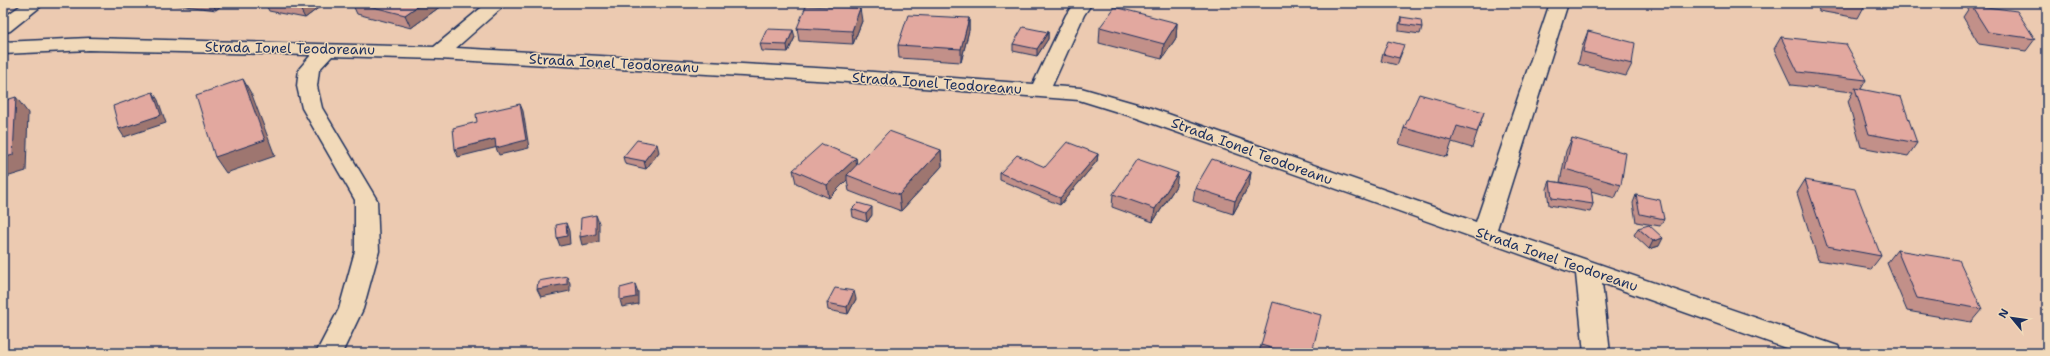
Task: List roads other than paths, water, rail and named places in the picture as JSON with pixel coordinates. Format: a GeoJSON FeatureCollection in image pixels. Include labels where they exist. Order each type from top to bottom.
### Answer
{"type":"FeatureCollection","features":[{"type":"Feature","properties":{"kind":"street"},"geometry":{"type":"LineString","coordinates":[[3,27],[36,3]]}},
{"type":"Feature","properties":{"kind":"street"},"geometry":{"type":"LineString","coordinates":[[439,53],[498,3]]}},
{"type":"Feature","properties":{"kind":"street"},"geometry":{"type":"LineString","coordinates":[[1040,90],[1072,22],[1083,3]]}},
{"type":"Feature","properties":{"kind":"street"},"geometry":{"type":"LineString","coordinates":[[1484,233],[1559,3]]}},
{"type":"Feature","properties":{"kind":"street","name":"Strada Ionel Teodoreanu"},"geometry":{"type":"LineString","coordinates":[[3,48],[89,44],[439,53],[818,74],[1081,94],[1144,113],[1588,270],[1829,353]]}},
{"type":"Feature","properties":{"kind":"street"},"geometry":{"type":"LineString","coordinates":[[328,49],[309,69],[307,86],[312,108],[366,200],[367,251],[351,309],[329,353]]}},
{"type":"Feature","properties":{"kind":"street"},"geometry":{"type":"LineString","coordinates":[[1588,270],[1597,353]]}}]}
